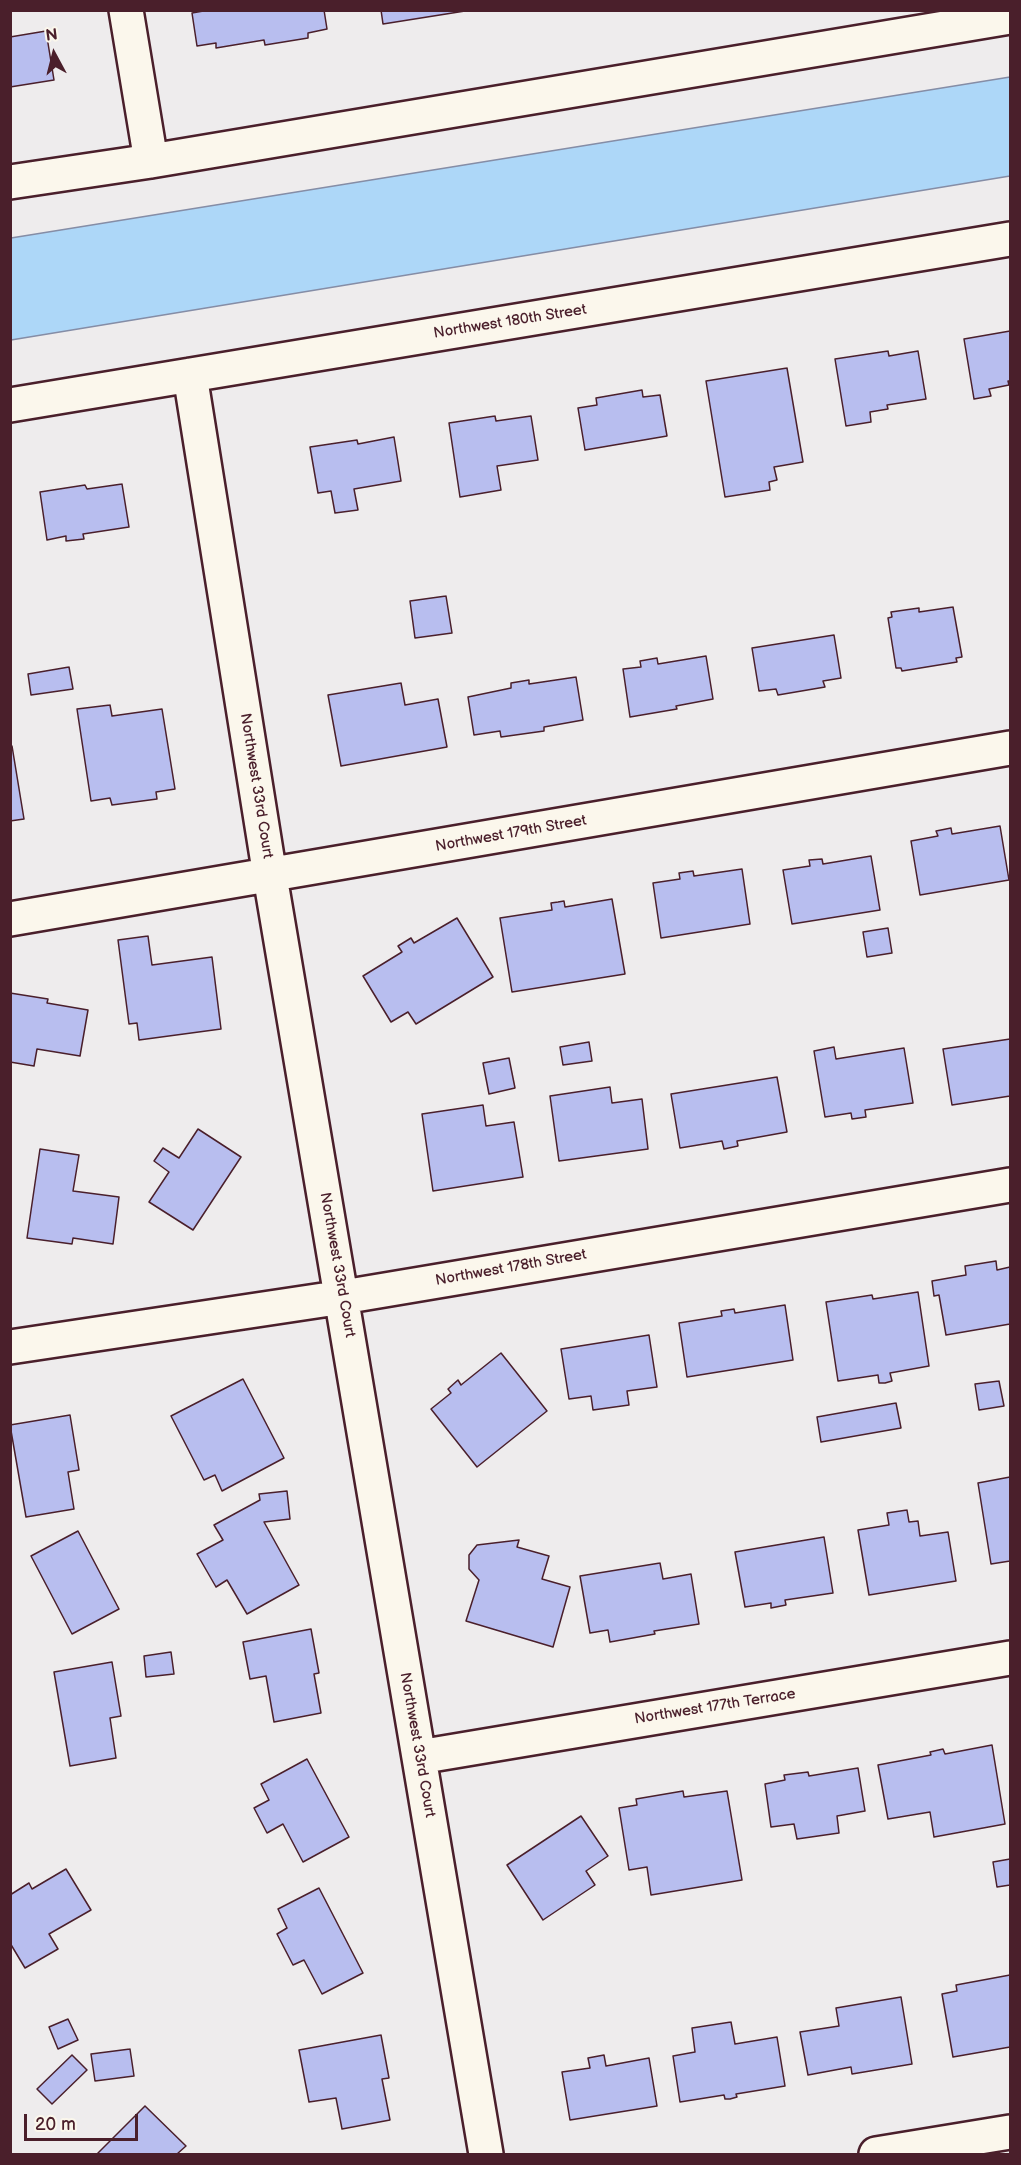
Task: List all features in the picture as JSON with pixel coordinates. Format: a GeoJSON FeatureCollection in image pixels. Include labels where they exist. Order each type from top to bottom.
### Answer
{"type":"FeatureCollection","features":[{"type":"Feature","properties":{"kind":"street"},"geometry":{"type":"LineString","coordinates":[[126,10],[152,161]]}},
{"type":"Feature","properties":{"kind":"street"},"geometry":{"type":"LineString","coordinates":[[10,183],[1011,17]]}},
{"type":"Feature","properties":{"kind":"street","name":"Northwest 180th Street"},"geometry":{"type":"LineString","coordinates":[[10,405],[1011,239]]}},
{"type":"Feature","properties":{"kind":"street","name":"Northwest 33rd Court"},"geometry":{"type":"LineString","coordinates":[[190,375],[270,876],[343,1297],[486,2154]]}},
{"type":"Feature","properties":{"kind":"street","name":"Northwest 179th Street"},"geometry":{"type":"LineString","coordinates":[[10,919],[1011,748]]}},
{"type":"Feature","properties":{"kind":"street","name":"Northwest 178th Street"},"geometry":{"type":"LineString","coordinates":[[10,1347],[343,1297],[1011,1185]]}},
{"type":"Feature","properties":{"kind":"street","name":"Northwest 177th Terrace"},"geometry":{"type":"LineString","coordinates":[[419,1757],[1011,1658]]}},
{"type":"Feature","properties":{"kind":"street"},"geometry":{"type":"LineString","coordinates":[[876,2154],[1011,2132]]}},
{"type":"Feature","properties":{"kind":"water"},"geometry":{"type":"Polygon","coordinates":[[[1010,77],[1010,176],[11,340],[11,238],[1010,77]]]}},
{"type":"Feature","properties":{"kind":"building"},"geometry":{"type":"Polygon","coordinates":[[[209,10],[324,10],[327,29],[308,33],[308,38],[265,45],[264,40],[216,48],[216,43],[197,46],[192,13],[209,10]]]}},
{"type":"Feature","properties":{"kind":"building"},"geometry":{"type":"Polygon","coordinates":[[[381,10],[465,10],[465,11],[383,24],[381,10]]]}},
{"type":"Feature","properties":{"kind":"building"},"geometry":{"type":"Polygon","coordinates":[[[46,31],[54,80],[10,87],[10,37],[46,31]]]}},
{"type":"Feature","properties":{"kind":"building"},"geometry":{"type":"Polygon","coordinates":[[[1010,331],[1009,385],[989,389],[991,396],[974,399],[964,339],[1010,331]]]}},
{"type":"Feature","properties":{"kind":"building"},"geometry":{"type":"Polygon","coordinates":[[[888,351],[889,356],[918,351],[926,399],[887,405],[888,409],[870,412],[871,422],[846,426],[835,359],[888,351]]]}},
{"type":"Feature","properties":{"kind":"building"},"geometry":{"type":"Polygon","coordinates":[[[787,368],[803,462],[774,467],[777,480],[769,482],[770,490],[725,497],[706,381],[787,368]]]}},
{"type":"Feature","properties":{"kind":"building"},"geometry":{"type":"Polygon","coordinates":[[[642,390],[643,397],[660,395],[667,436],[585,450],[578,408],[597,405],[596,398],[642,390]]]}},
{"type":"Feature","properties":{"kind":"building"},"geometry":{"type":"Polygon","coordinates":[[[495,416],[496,421],[531,416],[538,460],[497,466],[501,490],[460,497],[449,423],[495,416]]]}},
{"type":"Feature","properties":{"kind":"building"},"geometry":{"type":"Polygon","coordinates":[[[394,437],[401,481],[354,489],[358,510],[335,513],[331,491],[318,493],[310,447],[357,440],[358,444],[394,437]]]}},
{"type":"Feature","properties":{"kind":"building"},"geometry":{"type":"Polygon","coordinates":[[[122,484],[129,527],[83,534],[84,539],[66,541],[66,536],[47,540],[40,492],[85,485],[87,489],[122,484]]]}},
{"type":"Feature","properties":{"kind":"building"},"geometry":{"type":"Polygon","coordinates":[[[446,596],[452,633],[415,638],[410,601],[446,596]]]}},
{"type":"Feature","properties":{"kind":"building"},"geometry":{"type":"Polygon","coordinates":[[[953,607],[962,657],[956,658],[957,662],[902,671],[901,668],[896,668],[888,618],[892,617],[891,612],[919,608],[919,612],[953,607]]]}},
{"type":"Feature","properties":{"kind":"building"},"geometry":{"type":"Polygon","coordinates":[[[834,635],[841,678],[823,681],[825,687],[778,695],[776,689],[759,691],[752,648],[834,635]]]}},
{"type":"Feature","properties":{"kind":"building"},"geometry":{"type":"Polygon","coordinates":[[[706,656],[713,699],[676,706],[677,709],[630,717],[623,669],[641,667],[640,661],[657,658],[658,664],[706,656]]]}},
{"type":"Feature","properties":{"kind":"building"},"geometry":{"type":"Polygon","coordinates":[[[69,667],[73,689],[31,695],[28,674],[69,667]]]}},
{"type":"Feature","properties":{"kind":"building"},"geometry":{"type":"Polygon","coordinates":[[[576,677],[583,720],[544,727],[544,731],[501,737],[500,731],[474,735],[468,697],[511,688],[511,683],[529,680],[529,684],[576,677]]]}},
{"type":"Feature","properties":{"kind":"building"},"geometry":{"type":"Polygon","coordinates":[[[401,683],[405,705],[438,699],[447,747],[341,766],[328,695],[401,683]]]}},
{"type":"Feature","properties":{"kind":"building"},"geometry":{"type":"Polygon","coordinates":[[[110,705],[112,716],[162,709],[175,789],[156,792],[157,799],[112,805],[110,798],[91,801],[77,709],[110,705]]]}},
{"type":"Feature","properties":{"kind":"building"},"geometry":{"type":"Polygon","coordinates":[[[10,746],[12,746],[24,819],[10,821],[10,746]]]}},
{"type":"Feature","properties":{"kind":"building"},"geometry":{"type":"Polygon","coordinates":[[[1000,826],[1009,880],[920,895],[911,841],[938,836],[936,831],[951,828],[952,834],[1000,826]]]}},
{"type":"Feature","properties":{"kind":"building"},"geometry":{"type":"Polygon","coordinates":[[[871,856],[880,910],[792,924],[783,870],[810,866],[809,860],[822,859],[823,864],[871,856]]]}},
{"type":"Feature","properties":{"kind":"building"},"geometry":{"type":"Polygon","coordinates":[[[742,869],[750,924],[661,938],[653,883],[680,879],[679,873],[693,871],[694,876],[742,869]]]}},
{"type":"Feature","properties":{"kind":"building"},"geometry":{"type":"Polygon","coordinates":[[[612,899],[625,974],[512,992],[500,918],[552,910],[551,903],[564,901],[565,907],[612,899]]]}},
{"type":"Feature","properties":{"kind":"building"},"geometry":{"type":"Polygon","coordinates":[[[457,918],[493,977],[416,1024],[408,1012],[391,1022],[363,976],[402,952],[398,946],[411,938],[414,943],[457,918]]]}},
{"type":"Feature","properties":{"kind":"building"},"geometry":{"type":"Polygon","coordinates":[[[888,928],[892,953],[867,957],[863,932],[888,928]]]}},
{"type":"Feature","properties":{"kind":"building"},"geometry":{"type":"Polygon","coordinates":[[[148,936],[152,965],[212,957],[221,1029],[139,1040],[137,1023],[129,1024],[118,940],[148,936]]]}},
{"type":"Feature","properties":{"kind":"building"},"geometry":{"type":"Polygon","coordinates":[[[10,993],[48,999],[47,1003],[88,1010],[80,1056],[37,1049],[34,1066],[10,1062],[10,993]]]}},
{"type":"Feature","properties":{"kind":"building"},"geometry":{"type":"Polygon","coordinates":[[[1010,1039],[1010,1096],[952,1105],[943,1049],[1010,1039]]]}},
{"type":"Feature","properties":{"kind":"building"},"geometry":{"type":"Polygon","coordinates":[[[589,1042],[592,1061],[563,1065],[560,1047],[589,1042]]]}},
{"type":"Feature","properties":{"kind":"building"},"geometry":{"type":"Polygon","coordinates":[[[834,1047],[836,1059],[904,1048],[913,1103],[865,1110],[866,1117],[852,1119],[851,1113],[825,1117],[814,1051],[834,1047]]]}},
{"type":"Feature","properties":{"kind":"building"},"geometry":{"type":"Polygon","coordinates":[[[509,1058],[515,1088],[489,1094],[483,1063],[509,1058]]]}},
{"type":"Feature","properties":{"kind":"building"},"geometry":{"type":"Polygon","coordinates":[[[777,1077],[787,1132],[737,1141],[738,1146],[724,1149],[722,1141],[680,1148],[671,1094],[777,1077]]]}},
{"type":"Feature","properties":{"kind":"building"},"geometry":{"type":"Polygon","coordinates":[[[610,1087],[612,1103],[642,1099],[648,1149],[559,1161],[550,1096],[610,1087]]]}},
{"type":"Feature","properties":{"kind":"building"},"geometry":{"type":"Polygon","coordinates":[[[483,1105],[486,1126],[514,1122],[523,1177],[433,1191],[422,1114],[483,1105]]]}},
{"type":"Feature","properties":{"kind":"building"},"geometry":{"type":"Polygon","coordinates":[[[198,1129],[241,1157],[193,1230],[149,1202],[169,1172],[154,1161],[163,1148],[179,1158],[198,1129]]]}},
{"type":"Feature","properties":{"kind":"building"},"geometry":{"type":"Polygon","coordinates":[[[40,1149],[79,1155],[73,1191],[119,1197],[113,1244],[73,1238],[72,1244],[27,1238],[40,1149]]]}},
{"type":"Feature","properties":{"kind":"building"},"geometry":{"type":"Polygon","coordinates":[[[996,1261],[997,1270],[1010,1267],[1010,1324],[946,1335],[939,1295],[934,1296],[932,1281],[966,1275],[965,1266],[996,1261]]]}},
{"type":"Feature","properties":{"kind":"building"},"geometry":{"type":"Polygon","coordinates":[[[918,1292],[929,1366],[890,1373],[892,1381],[885,1383],[879,1383],[878,1375],[838,1381],[826,1302],[872,1295],[873,1299],[918,1292]]]}},
{"type":"Feature","properties":{"kind":"building"},"geometry":{"type":"Polygon","coordinates":[[[785,1305],[793,1360],[687,1377],[679,1323],[722,1316],[721,1311],[734,1309],[735,1313],[785,1305]]]}},
{"type":"Feature","properties":{"kind":"building"},"geometry":{"type":"Polygon","coordinates":[[[649,1335],[657,1387],[627,1391],[629,1405],[593,1410],[591,1396],[569,1399],[561,1349],[649,1335]]]}},
{"type":"Feature","properties":{"kind":"building"},"geometry":{"type":"Polygon","coordinates":[[[501,1353],[547,1411],[477,1467],[431,1409],[451,1393],[448,1389],[458,1380],[461,1385],[501,1353]]]}},
{"type":"Feature","properties":{"kind":"building"},"geometry":{"type":"Polygon","coordinates":[[[243,1379],[284,1458],[222,1491],[215,1475],[204,1480],[171,1416],[243,1379]]]}},
{"type":"Feature","properties":{"kind":"building"},"geometry":{"type":"Polygon","coordinates":[[[999,1381],[1004,1406],[979,1410],[975,1384],[999,1381]]]}},
{"type":"Feature","properties":{"kind":"building"},"geometry":{"type":"Polygon","coordinates":[[[896,1403],[901,1428],[821,1442],[817,1417],[896,1403]]]}},
{"type":"Feature","properties":{"kind":"building"},"geometry":{"type":"Polygon","coordinates":[[[70,1415],[79,1470],[68,1472],[74,1509],[26,1517],[10,1425],[70,1415]]]}},
{"type":"Feature","properties":{"kind":"building"},"geometry":{"type":"Polygon","coordinates":[[[1010,1477],[1010,1561],[991,1564],[978,1483],[1010,1477]]]}},
{"type":"Feature","properties":{"kind":"building"},"geometry":{"type":"Polygon","coordinates":[[[287,1491],[290,1519],[264,1522],[299,1585],[247,1614],[227,1580],[216,1587],[197,1554],[223,1540],[214,1525],[260,1500],[259,1494],[287,1491]]]}},
{"type":"Feature","properties":{"kind":"building"},"geometry":{"type":"Polygon","coordinates":[[[907,1510],[909,1522],[918,1521],[920,1536],[948,1532],[956,1581],[869,1595],[858,1530],[889,1525],[887,1513],[907,1510]]]}},
{"type":"Feature","properties":{"kind":"building"},"geometry":{"type":"Polygon","coordinates":[[[78,1531],[119,1609],[72,1634],[31,1556],[78,1531]]]}},
{"type":"Feature","properties":{"kind":"building"},"geometry":{"type":"Polygon","coordinates":[[[824,1537],[833,1593],[785,1600],[786,1605],[771,1608],[771,1603],[745,1607],[735,1552],[824,1537]]]}},
{"type":"Feature","properties":{"kind":"building"},"geometry":{"type":"Polygon","coordinates":[[[519,1540],[517,1547],[549,1556],[542,1579],[570,1587],[553,1647],[466,1621],[479,1580],[469,1569],[469,1555],[477,1545],[519,1540]]]}},
{"type":"Feature","properties":{"kind":"building"},"geometry":{"type":"Polygon","coordinates":[[[660,1563],[663,1579],[691,1574],[699,1624],[654,1631],[655,1634],[610,1642],[608,1630],[590,1633],[580,1576],[660,1563]]]}},
{"type":"Feature","properties":{"kind":"building"},"geometry":{"type":"Polygon","coordinates":[[[311,1629],[319,1673],[314,1674],[321,1713],[274,1722],[266,1676],[250,1679],[243,1642],[311,1629]]]}},
{"type":"Feature","properties":{"kind":"building"},"geometry":{"type":"Polygon","coordinates":[[[171,1652],[174,1674],[146,1677],[144,1656],[171,1652]]]}},
{"type":"Feature","properties":{"kind":"building"},"geometry":{"type":"Polygon","coordinates":[[[112,1662],[121,1716],[110,1718],[116,1758],[70,1766],[54,1672],[112,1662]]]}},
{"type":"Feature","properties":{"kind":"building"},"geometry":{"type":"Polygon","coordinates":[[[992,1745],[1005,1824],[934,1837],[930,1812],[888,1819],[878,1765],[931,1755],[930,1752],[943,1749],[945,1754],[992,1745]]]}},
{"type":"Feature","properties":{"kind":"building"},"geometry":{"type":"Polygon","coordinates":[[[307,1759],[349,1837],[303,1862],[283,1824],[267,1833],[254,1808],[269,1800],[261,1784],[307,1759]]]}},
{"type":"Feature","properties":{"kind":"building"},"geometry":{"type":"Polygon","coordinates":[[[858,1768],[865,1811],[837,1816],[839,1833],[797,1839],[794,1824],[771,1827],[765,1784],[785,1780],[784,1775],[808,1772],[809,1776],[858,1768]]]}},
{"type":"Feature","properties":{"kind":"building"},"geometry":{"type":"Polygon","coordinates":[[[683,1791],[684,1797],[727,1791],[742,1880],[651,1895],[647,1867],[629,1870],[619,1808],[637,1805],[636,1799],[683,1791]]]}},
{"type":"Feature","properties":{"kind":"building"},"geometry":{"type":"Polygon","coordinates":[[[581,1816],[608,1856],[586,1871],[595,1885],[543,1920],[507,1865],[581,1816]]]}},
{"type":"Feature","properties":{"kind":"building"},"geometry":{"type":"Polygon","coordinates":[[[1010,1859],[1010,1885],[997,1887],[993,1862],[1010,1859]]]}},
{"type":"Feature","properties":{"kind":"building"},"geometry":{"type":"Polygon","coordinates":[[[66,1869],[91,1910],[49,1934],[58,1949],[25,1968],[10,1943],[10,1895],[29,1883],[32,1889],[66,1869]]]}},
{"type":"Feature","properties":{"kind":"building"},"geometry":{"type":"Polygon","coordinates":[[[319,1888],[363,1973],[322,1994],[304,1960],[293,1965],[277,1934],[287,1928],[278,1909],[319,1888]]]}},
{"type":"Feature","properties":{"kind":"building"},"geometry":{"type":"Polygon","coordinates":[[[1010,1975],[1010,2047],[953,2057],[942,1994],[957,1991],[956,1985],[1010,1975]]]}},
{"type":"Feature","properties":{"kind":"building"},"geometry":{"type":"Polygon","coordinates":[[[901,1997],[912,2064],[852,2074],[851,2067],[808,2075],[800,2032],[839,2026],[836,2008],[901,1997]]]}},
{"type":"Feature","properties":{"kind":"building"},"geometry":{"type":"Polygon","coordinates":[[[68,2019],[78,2040],[58,2049],[49,2027],[68,2019]]]}},
{"type":"Feature","properties":{"kind":"building"},"geometry":{"type":"Polygon","coordinates":[[[731,2022],[735,2044],[777,2037],[785,2086],[736,2094],[737,2097],[730,2099],[725,2099],[724,2095],[680,2102],[673,2056],[695,2052],[692,2028],[731,2022]]]}},
{"type":"Feature","properties":{"kind":"building"},"geometry":{"type":"Polygon","coordinates":[[[381,2035],[389,2078],[382,2079],[390,2120],[342,2129],[336,2098],[309,2102],[299,2050],[381,2035]]]}},
{"type":"Feature","properties":{"kind":"building"},"geometry":{"type":"Polygon","coordinates":[[[130,2049],[134,2076],[95,2081],[91,2054],[130,2049]]]}},
{"type":"Feature","properties":{"kind":"building"},"geometry":{"type":"Polygon","coordinates":[[[72,2055],[87,2070],[52,2104],[37,2089],[72,2055]]]}},
{"type":"Feature","properties":{"kind":"building"},"geometry":{"type":"Polygon","coordinates":[[[604,2055],[606,2066],[649,2058],[657,2106],[570,2120],[562,2072],[590,2068],[588,2058],[604,2055]]]}},
{"type":"Feature","properties":{"kind":"building"},"geometry":{"type":"Polygon","coordinates":[[[145,2106],[186,2146],[177,2154],[97,2154],[145,2106]]]}}]}
